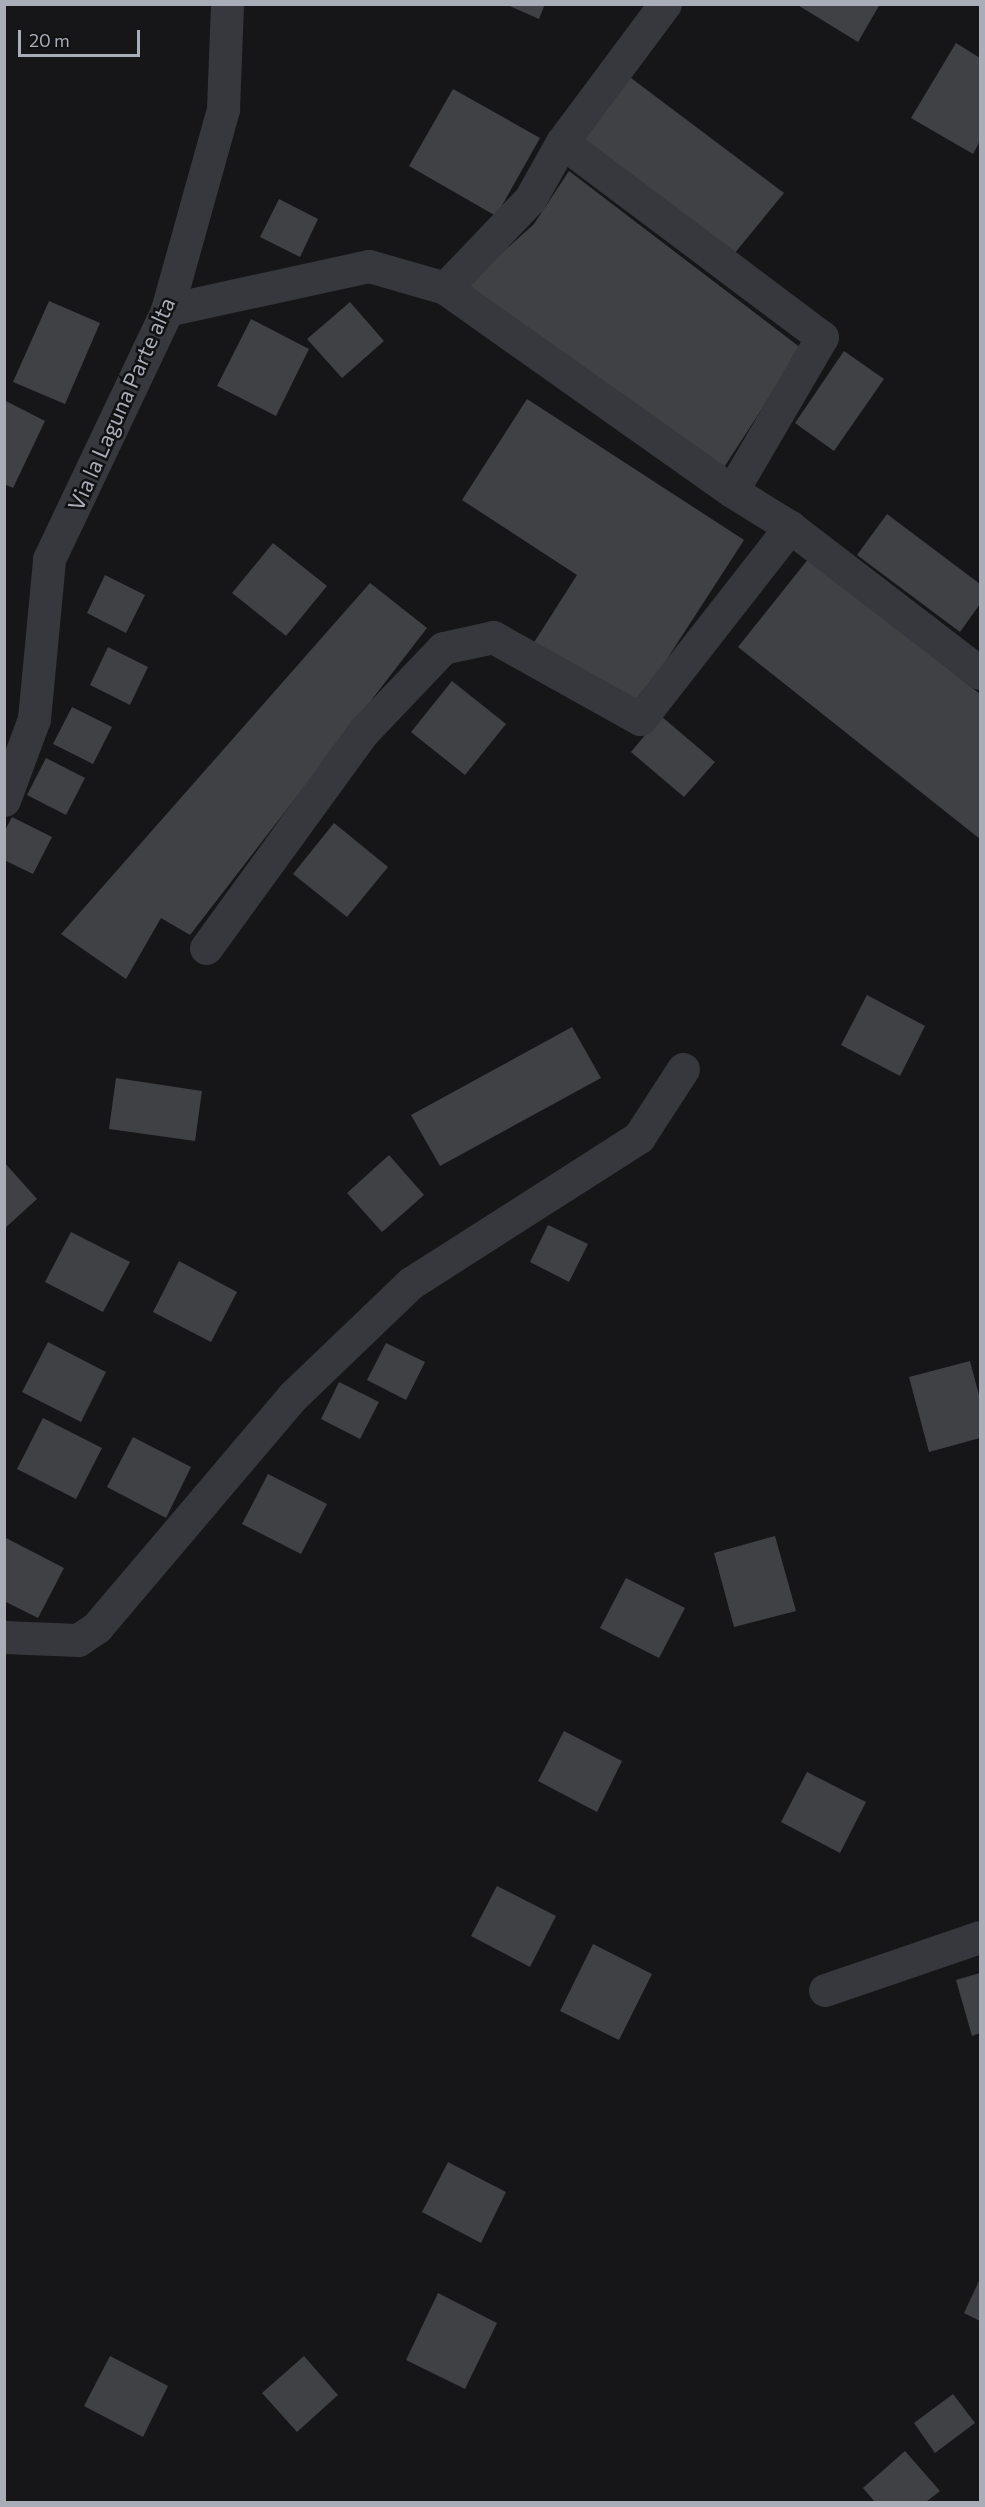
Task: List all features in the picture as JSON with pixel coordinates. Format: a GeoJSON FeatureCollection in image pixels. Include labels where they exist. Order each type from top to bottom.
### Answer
{"type":"FeatureCollection","features":[{"type":"Feature","properties":{"kind":"street","name":"Via la Laguna Parte alta"},"geometry":{"type":"LineString","coordinates":[[4,800],[34,719],[49,559],[167,310],[223,110],[227,4]]}},
{"type":"Feature","properties":{"kind":"street"},"geometry":{"type":"LineString","coordinates":[[445,288],[530,199],[562,142],[665,4]]}},
{"type":"Feature","properties":{"kind":"street"},"geometry":{"type":"LineString","coordinates":[[562,142],[822,337],[732,491]]}},
{"type":"Feature","properties":{"kind":"street"},"geometry":{"type":"LineString","coordinates":[[167,310],[369,266],[445,288],[732,491],[790,527],[981,673]]}},
{"type":"Feature","properties":{"kind":"street"},"geometry":{"type":"LineString","coordinates":[[206,948],[362,733],[442,648],[493,637],[640,719],[790,527]]}},
{"type":"Feature","properties":{"kind":"street"},"geometry":{"type":"LineString","coordinates":[[4,1637],[78,1640],[98,1627],[293,1396],[411,1283],[639,1137],[684,1069]]}},
{"type":"Feature","properties":{"kind":"street"},"geometry":{"type":"LineString","coordinates":[[825,1989],[981,1937]]}},
{"type":"Feature","properties":{"kind":"building"},"geometry":{"type":"Polygon","coordinates":[[[505,4],[545,4],[539,19],[505,4]]]}},
{"type":"Feature","properties":{"kind":"building"},"geometry":{"type":"Polygon","coordinates":[[[796,4],[880,4],[858,42],[796,4]]]}},
{"type":"Feature","properties":{"kind":"building"},"geometry":{"type":"Polygon","coordinates":[[[956,43],[980,58],[980,141],[973,154],[911,118],[956,43]]]}},
{"type":"Feature","properties":{"kind":"building"},"geometry":{"type":"Polygon","coordinates":[[[627,75],[784,193],[734,254],[581,139],[627,75]]]}},
{"type":"Feature","properties":{"kind":"building"},"geometry":{"type":"Polygon","coordinates":[[[453,89],[540,138],[496,216],[409,166],[453,89]]]}},
{"type":"Feature","properties":{"kind":"building"},"geometry":{"type":"Polygon","coordinates":[[[569,171],[801,348],[723,469],[464,287],[534,224],[569,171]]]}},
{"type":"Feature","properties":{"kind":"building"},"geometry":{"type":"Polygon","coordinates":[[[279,199],[318,219],[300,257],[260,237],[279,199]]]}},
{"type":"Feature","properties":{"kind":"building"},"geometry":{"type":"Polygon","coordinates":[[[49,301],[100,323],[65,404],[13,382],[49,301]]]}},
{"type":"Feature","properties":{"kind":"building"},"geometry":{"type":"Polygon","coordinates":[[[350,302],[384,341],[342,378],[307,339],[350,302]]]}},
{"type":"Feature","properties":{"kind":"building"},"geometry":{"type":"Polygon","coordinates":[[[251,319],[309,349],[276,416],[217,386],[251,319]]]}},
{"type":"Feature","properties":{"kind":"building"},"geometry":{"type":"Polygon","coordinates":[[[844,351],[884,379],[834,451],[795,423],[844,351]]]}},
{"type":"Feature","properties":{"kind":"building"},"geometry":{"type":"Polygon","coordinates":[[[527,399],[744,540],[634,710],[533,644],[577,575],[462,500],[527,399]]]}},
{"type":"Feature","properties":{"kind":"building"},"geometry":{"type":"Polygon","coordinates":[[[4,400],[45,421],[13,488],[4,484],[4,400]]]}},
{"type":"Feature","properties":{"kind":"building"},"geometry":{"type":"Polygon","coordinates":[[[887,514],[980,584],[980,604],[960,632],[857,555],[887,514]]]}},
{"type":"Feature","properties":{"kind":"building"},"geometry":{"type":"Polygon","coordinates":[[[273,543],[327,586],[286,636],[232,593],[273,543]]]}},
{"type":"Feature","properties":{"kind":"building"},"geometry":{"type":"Polygon","coordinates":[[[809,558],[980,694],[980,839],[738,647],[809,558]]]}},
{"type":"Feature","properties":{"kind":"building"},"geometry":{"type":"Polygon","coordinates":[[[105,575],[145,595],[126,633],[87,613],[105,575]]]}},
{"type":"Feature","properties":{"kind":"building"},"geometry":{"type":"Polygon","coordinates":[[[370,583],[427,628],[190,935],[161,918],[126,979],[61,934],[370,583]]]}},
{"type":"Feature","properties":{"kind":"building"},"geometry":{"type":"Polygon","coordinates":[[[108,647],[148,667],[130,705],[90,685],[108,647]]]}},
{"type":"Feature","properties":{"kind":"building"},"geometry":{"type":"Polygon","coordinates":[[[452,681],[506,724],[465,775],[411,732],[452,681]]]}},
{"type":"Feature","properties":{"kind":"building"},"geometry":{"type":"Polygon","coordinates":[[[72,707],[112,727],[93,764],[53,744],[72,707]]]}},
{"type":"Feature","properties":{"kind":"building"},"geometry":{"type":"Polygon","coordinates":[[[661,716],[715,762],[684,797],[631,752],[661,716]]]}},
{"type":"Feature","properties":{"kind":"building"},"geometry":{"type":"Polygon","coordinates":[[[46,758],[85,778],[66,815],[27,795],[46,758]]]}},
{"type":"Feature","properties":{"kind":"building"},"geometry":{"type":"Polygon","coordinates":[[[12,817],[52,837],[33,874],[4,860],[4,832],[12,817]]]}},
{"type":"Feature","properties":{"kind":"building"},"geometry":{"type":"Polygon","coordinates":[[[334,823],[388,867],[347,917],[293,874],[334,823]]]}},
{"type":"Feature","properties":{"kind":"building"},"geometry":{"type":"Polygon","coordinates":[[[867,995],[925,1026],[900,1076],[841,1045],[867,995]]]}},
{"type":"Feature","properties":{"kind":"building"},"geometry":{"type":"Polygon","coordinates":[[[572,1027],[601,1078],[440,1166],[411,1115],[572,1027]]]}},
{"type":"Feature","properties":{"kind":"building"},"geometry":{"type":"Polygon","coordinates":[[[116,1078],[202,1091],[195,1141],[109,1129],[116,1078]]]}},
{"type":"Feature","properties":{"kind":"building"},"geometry":{"type":"Polygon","coordinates":[[[389,1155],[424,1195],[382,1232],[347,1193],[389,1155]]]}},
{"type":"Feature","properties":{"kind":"building"},"geometry":{"type":"Polygon","coordinates":[[[4,1162],[37,1199],[4,1229],[4,1162]]]}},
{"type":"Feature","properties":{"kind":"building"},"geometry":{"type":"Polygon","coordinates":[[[548,1225],[588,1244],[569,1282],[530,1262],[548,1225]]]}},
{"type":"Feature","properties":{"kind":"building"},"geometry":{"type":"Polygon","coordinates":[[[71,1232],[130,1262],[103,1312],[45,1282],[71,1232]]]}},
{"type":"Feature","properties":{"kind":"building"},"geometry":{"type":"Polygon","coordinates":[[[179,1261],[237,1292],[211,1342],[153,1312],[179,1261]]]}},
{"type":"Feature","properties":{"kind":"building"},"geometry":{"type":"Polygon","coordinates":[[[48,1342],[106,1372],[81,1422],[22,1392],[48,1342]]]}},
{"type":"Feature","properties":{"kind":"building"},"geometry":{"type":"Polygon","coordinates":[[[386,1343],[425,1362],[406,1400],[367,1380],[386,1343]]]}},
{"type":"Feature","properties":{"kind":"building"},"geometry":{"type":"Polygon","coordinates":[[[970,1361],[980,1399],[980,1438],[929,1452],[909,1377],[970,1361]]]}},
{"type":"Feature","properties":{"kind":"building"},"geometry":{"type":"Polygon","coordinates":[[[339,1382],[379,1402],[360,1439],[321,1419],[339,1382]]]}},
{"type":"Feature","properties":{"kind":"building"},"geometry":{"type":"Polygon","coordinates":[[[43,1418],[102,1448],[76,1499],[17,1469],[43,1418]]]}},
{"type":"Feature","properties":{"kind":"building"},"geometry":{"type":"Polygon","coordinates":[[[133,1437],[191,1467],[166,1518],[107,1487],[133,1437]]]}},
{"type":"Feature","properties":{"kind":"building"},"geometry":{"type":"Polygon","coordinates":[[[268,1474],[327,1504],[301,1554],[242,1524],[268,1474]]]}},
{"type":"Feature","properties":{"kind":"building"},"geometry":{"type":"Polygon","coordinates":[[[775,1536],[796,1611],[734,1627],[714,1553],[775,1536]]]}},
{"type":"Feature","properties":{"kind":"building"},"geometry":{"type":"Polygon","coordinates":[[[6,1538],[64,1568],[38,1618],[4,1601],[6,1538]]]}},
{"type":"Feature","properties":{"kind":"building"},"geometry":{"type":"Polygon","coordinates":[[[626,1578],[685,1608],[659,1658],[600,1628],[626,1578]]]}},
{"type":"Feature","properties":{"kind":"building"},"geometry":{"type":"Polygon","coordinates":[[[564,1731],[622,1761],[597,1812],[538,1781],[564,1731]]]}},
{"type":"Feature","properties":{"kind":"building"},"geometry":{"type":"Polygon","coordinates":[[[807,1772],[866,1802],[840,1853],[781,1822],[807,1772]]]}},
{"type":"Feature","properties":{"kind":"building"},"geometry":{"type":"Polygon","coordinates":[[[497,1886],[556,1916],[530,1967],[471,1936],[497,1886]]]}},
{"type":"Feature","properties":{"kind":"building"},"geometry":{"type":"Polygon","coordinates":[[[593,1944],[652,1974],[619,2040],[560,2011],[593,1944]]]}},
{"type":"Feature","properties":{"kind":"building"},"geometry":{"type":"Polygon","coordinates":[[[980,1973],[980,2033],[972,2036],[956,1980],[980,1973]]]}},
{"type":"Feature","properties":{"kind":"building"},"geometry":{"type":"Polygon","coordinates":[[[448,2162],[506,2192],[481,2243],[422,2212],[448,2162]]]}},
{"type":"Feature","properties":{"kind":"building"},"geometry":{"type":"Polygon","coordinates":[[[980,2279],[980,2321],[964,2313],[980,2279]]]}},
{"type":"Feature","properties":{"kind":"building"},"geometry":{"type":"Polygon","coordinates":[[[438,2293],[497,2323],[465,2389],[406,2360],[438,2293]]]}},
{"type":"Feature","properties":{"kind":"building"},"geometry":{"type":"Polygon","coordinates":[[[110,2356],[168,2386],[143,2437],[84,2406],[110,2356]]]}},
{"type":"Feature","properties":{"kind":"building"},"geometry":{"type":"Polygon","coordinates":[[[304,2356],[338,2395],[297,2432],[262,2393],[304,2356]]]}},
{"type":"Feature","properties":{"kind":"building"},"geometry":{"type":"Polygon","coordinates":[[[953,2394],[975,2423],[935,2453],[914,2423],[953,2394]]]}},
{"type":"Feature","properties":{"kind":"building"},"geometry":{"type":"Polygon","coordinates":[[[905,2451],[940,2491],[926,2502],[875,2502],[863,2488],[905,2451]]]}}]}
